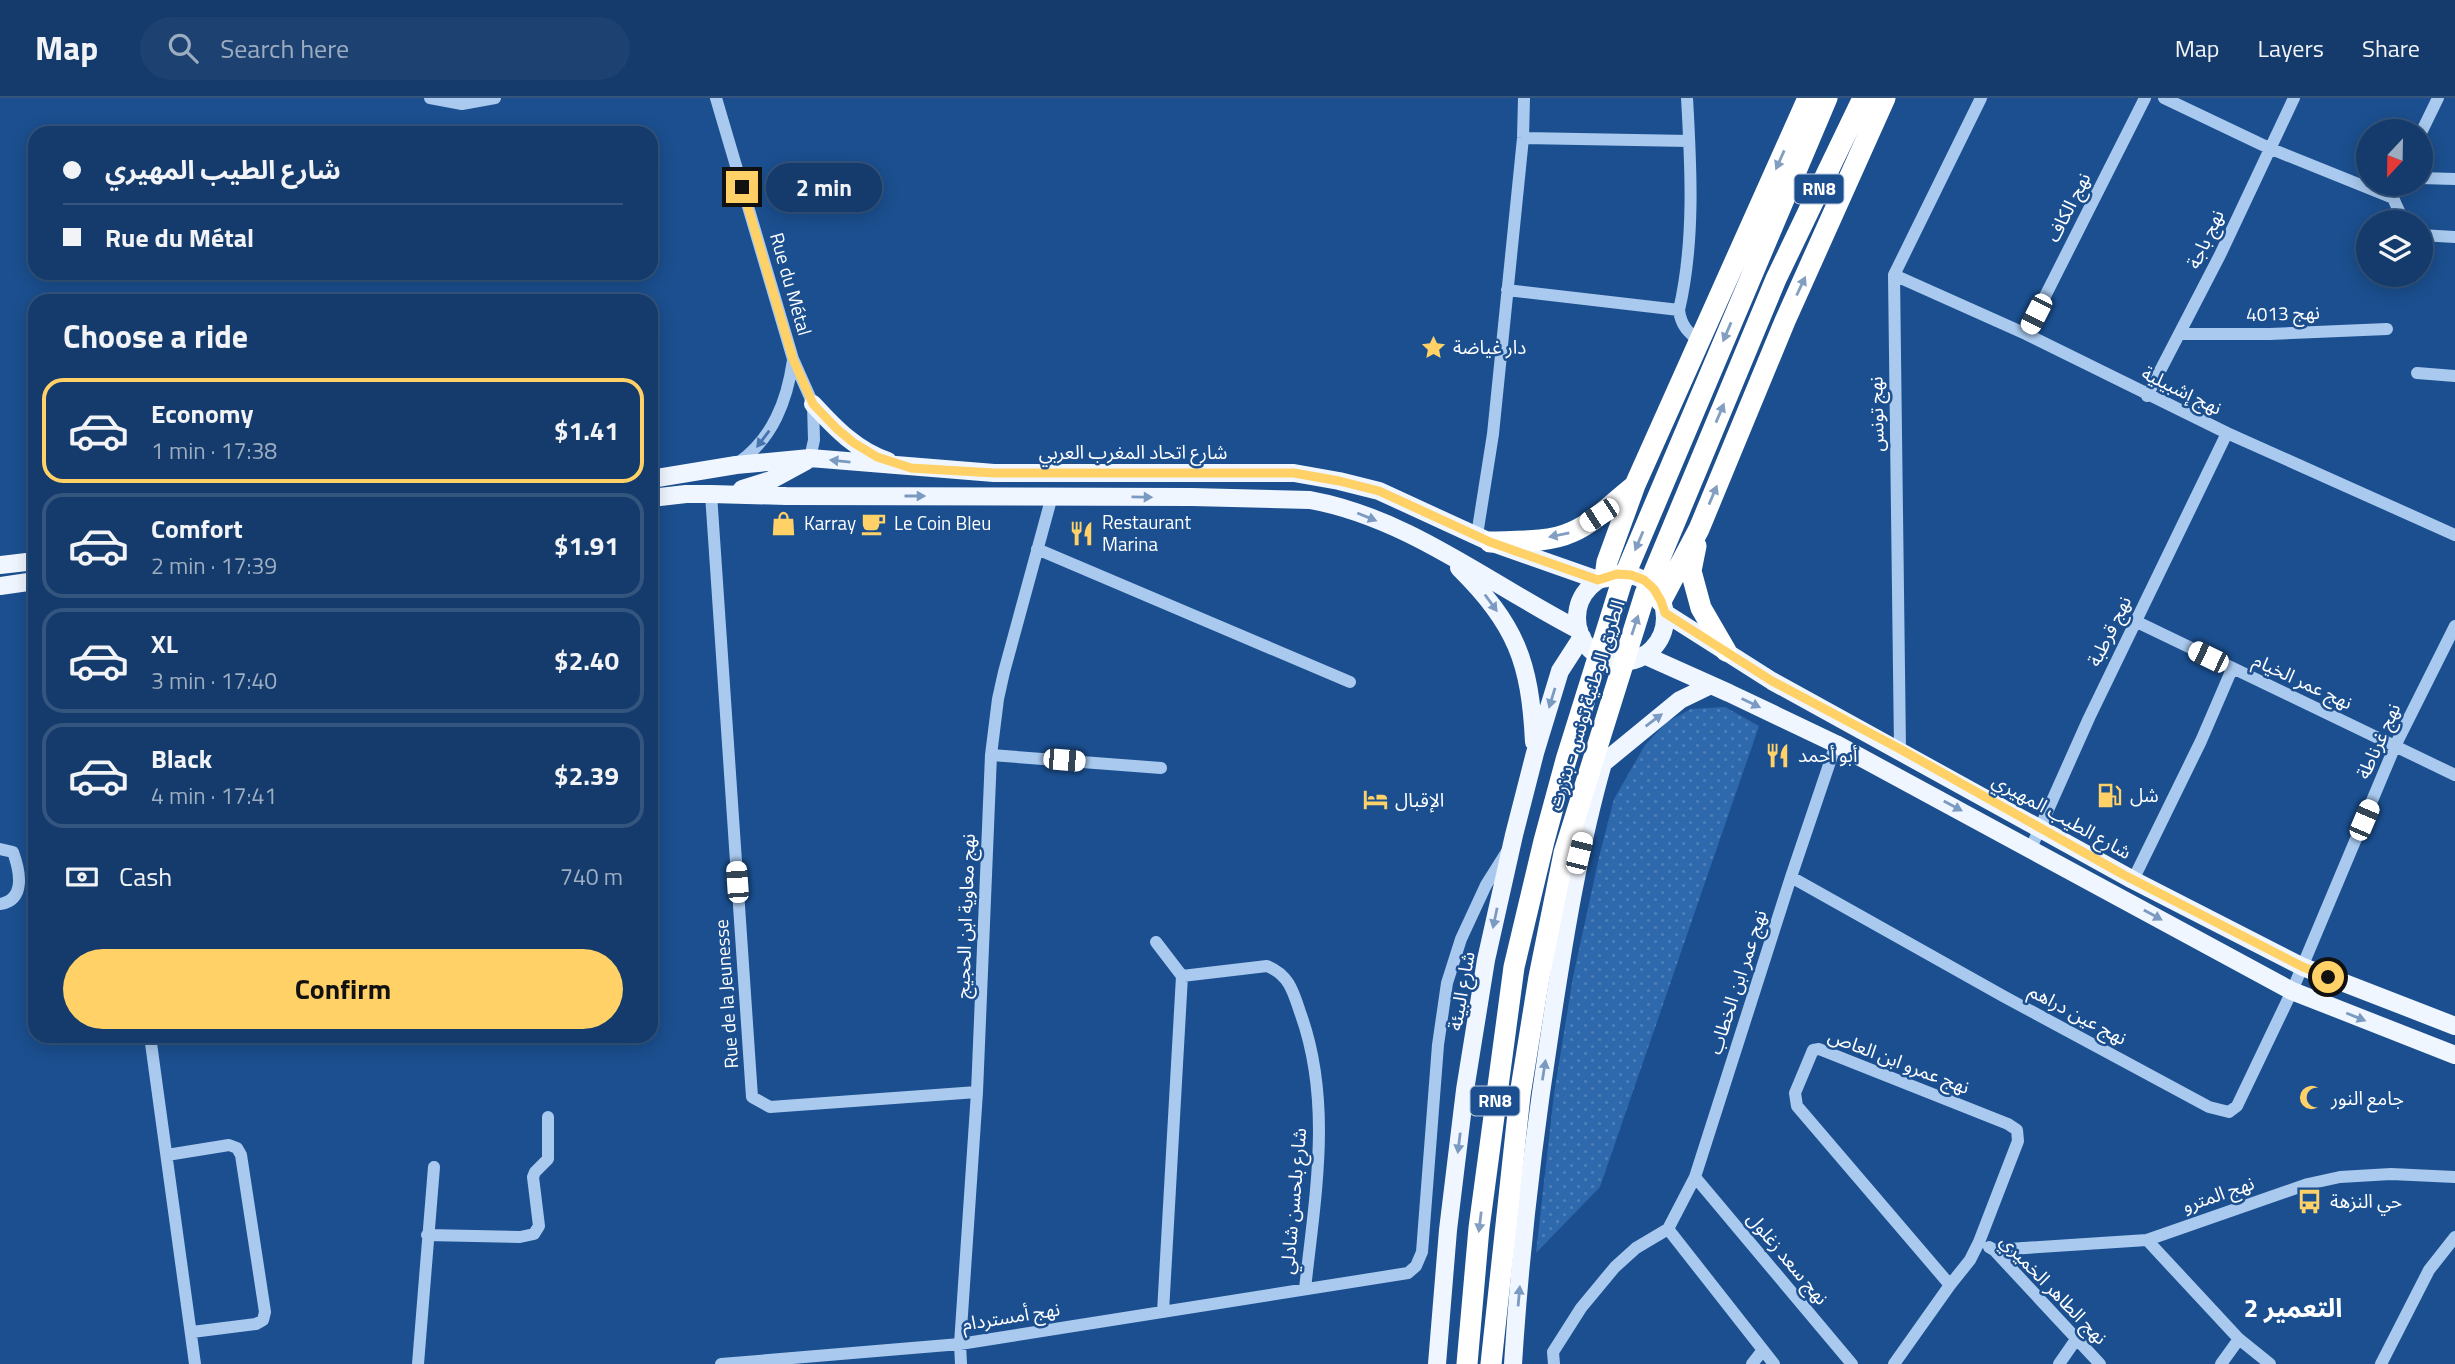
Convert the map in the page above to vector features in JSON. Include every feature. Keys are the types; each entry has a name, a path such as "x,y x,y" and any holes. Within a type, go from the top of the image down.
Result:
{"highway":[{"path":"1602,578 1635,485 1808,98"},
{"name":"الطريق الوطنية تونس - بنزرت","path":"1467,1364 1479,1228 1514,967 1566,760 1621,584 1827,98"},
{"name":"الطريق الوطنية تونس - بنزرت","path":"1491,1364 1520,1095 1539,977 1564,853 1645,594 1776,279 1863,98"},
{"path":"1663,607 1699,529 1785,321 1885,98"},
{"path":"1484,538 1533,540 1570,533 1599,515 1635,485"},
{"path":"1699,529 1691,570 1701,608 1726,652"}],"main road":[{"path":"813,404 854,443 877,457 911,468"},
{"name":"شارع اتحاد المغرب العربي","path":"658,478 736,465 810,458 994,473 1294,473 1379,491 1484,538 1602,578"},
{"path":"711,494 750,488 771,480 810,458"},
{"path":"658,498 686,494 1052,496 1310,500 1329,503 1368,516 1487,576 1580,634 1592,651 1607,659 1623,662 1642,656 1711,685 1836,744 2292,991 2455,1055"},
{"path":"1445,553 1487,596 1507,625 1522,656 1532,695 1535,753"},
{"path":"0,565 28,562"},
{"path":"1513,1364 1524,1230 1542,1083 1579,853 1629,673 1660,638 1664,626 1663,607 1654,589 1644,580 1617,574 1602,578 1590,586 1579,603 1577,616 1580,634"},
{"path":"0,586 28,582"},
{"name":"شارع الطيب المهيري","path":"1663,607 1772,681 1900,749 2133,880 2303,967 2455,1026"},
{"name":"شارع البيئة","path":"1437,1364 1448,1230 1465,1090 1486,960 1535,753 1560,671 1580,634"},
{"path":"1602,764 1680,700 1711,685"}],"street":[{"path":"430,98 462,104 495,98"},
{"name":"Rue du Métal","path":"716,98 793,359 813,404 814,440 810,458"},
{"path":"1484,538 1523,138 1524,98"},
{"path":"1687,98 1689,236 1679,310 1685,330 1700,342"},
{"name":"نهج تونس","path":"1900,749 1894,275 1981,98"},
{"name":"نهج الكاف","path":"2026,334 2145,98"},
{"path":"2164,98 2269,148 2393,198 2398,210"},
{"name":"نهج باجة","path":"2147,396 2181,334 2294,98"},
{"path":"2428,119 2438,98"},
{"path":"1523,138 1689,141"},
{"path":"2433,178 2455,179"},
{"path":"2433,236 2455,237"},
{"name":"نهج إشبيلية","path":"1894,275 2026,334 2147,396 2455,535"},
{"path":"1507,290 1679,310"},
{"name":"نهج 4013","path":"2181,334 2270,334 2387,329"},
{"name":"Rue du Métal","path":"736,465 751,454 779,415 787,395 793,359"},
{"path":"2417,373 2455,376"},
{"name":"نهج قرطبة","path":"2031,848 2135,621 2227,433"},
{"name":"Rue de la Jeunesse","path":"711,494 752,1097 770,1107 977,1093"},
{"name":"نهج معاوية ابن الحجيج","path":"961,1364 960,1344 977,1093 991,755 998,699 1052,496"},
{"path":"1037,549 1350,682"},
{"name":"نهج عمر الخيام","path":"2135,621 2455,775"},
{"name":"نهج غرناطة","path":"2292,991 2395,746 2455,626"},
{"path":"2133,880 2201,741 2232,668"},
{"name":"نهج عمر ابن الخطاب","path":"1668,1229 1695,1177 1836,744"},
{"path":"991,755 1161,768"},
{"name":"نهج أمستردام","path":"721,1364 960,1344 1408,1273 1416,1266 1422,1252 1438,1045 1447,983 1461,939 1481,896 1497,865 1511,846"},
{"path":"0,849 13,852 19,889 10,902 0,904"},
{"name":"نهج عين دراهم","path":"1791,877 2003,996 2209,1107 2222,1111 2229,1112 2237,1106 2292,991"},
{"path":"1156,942 1182,976 1163,1312"},
{"name":"شارع بلحسن شادلي","path":"1182,976 1267,966 1278,971 1292,988 1317,1070 1320,1147 1305,1289"},
{"path":"151,1043 195,1364"},
{"name":"نهج عمرو ابن العاص","path":"1950,1285 1797,1106 1795,1093 1813,1050 1819,1049 1832,1054 2008,1124 2017,1130 2018,1141 1979,1242"},
{"path":"427,1235 520,1237 534,1234 539,1226 533,1177 548,1159 548,1116"},
{"path":"167,1155 229,1145 237,1148 241,1155 265,1312 262,1320 256,1324 192,1332"},
{"path":"418,1364 434,1167"},
{"name":"نهج المترو","path":"1994,1250 2147,1240 2308,1184 2340,1177 2391,1174 2455,1177"},
{"name":"نهج سعد زغلول","path":"1695,1177 1852,1364"},
{"path":"1554,1364 1553,1352 1574,1319 1615,1267 1636,1248 1668,1229 1774,1364"},
{"path":"2381,1364 2429,1270 2449,1241 2455,1237"},
{"path":"2147,1240 2239,1339 2270,1364"},
{"path":"1894,1364 1970,1261 1979,1242"},
{"name":"نهج الطاهر الخميري","path":"1979,1242 1994,1250 2100,1364"},
{"path":"2059,1364 2077,1338"},
{"path":"2221,1364 2239,1339"},
{"path":"1752,1364 1763,1350"}],"shaded area":[{"path":"1725,707 1759,726 1600,1187 1536,1253 1554,1094 1573,977 1614,799 1645,745 1667,722 1691,709"}],"place":[{"name":"دار غياضة","path":"1433,347"},
{"name":"Karray","path":"784,523"},
{"name":"Le Coin Bleu","path":"874,523"},
{"name":"Restaurant Marina","path":"1082,533"},
{"name":"أبو أحمد","path":"1778,755"},
{"name":"شل","path":"2110,795"},
{"name":"الإقبال","path":"1375,800"},
{"name":"جامع النور","path":"2311,1098"},
{"name":"حي النزهة","path":"2310,1201"}],"district":[{"name":"التعمير 2","path":"2293,1308"}],"route":[{"path":"742,187 793,359 813,404 837,429 877,457 911,468 994,473 1294,473 1318,476 1379,491 1490,542 1598,580 1617,574 1631,575 1644,580 1654,589 1665,613 1772,681 1900,749 2124,875 2303,967 2328,977"}]}
